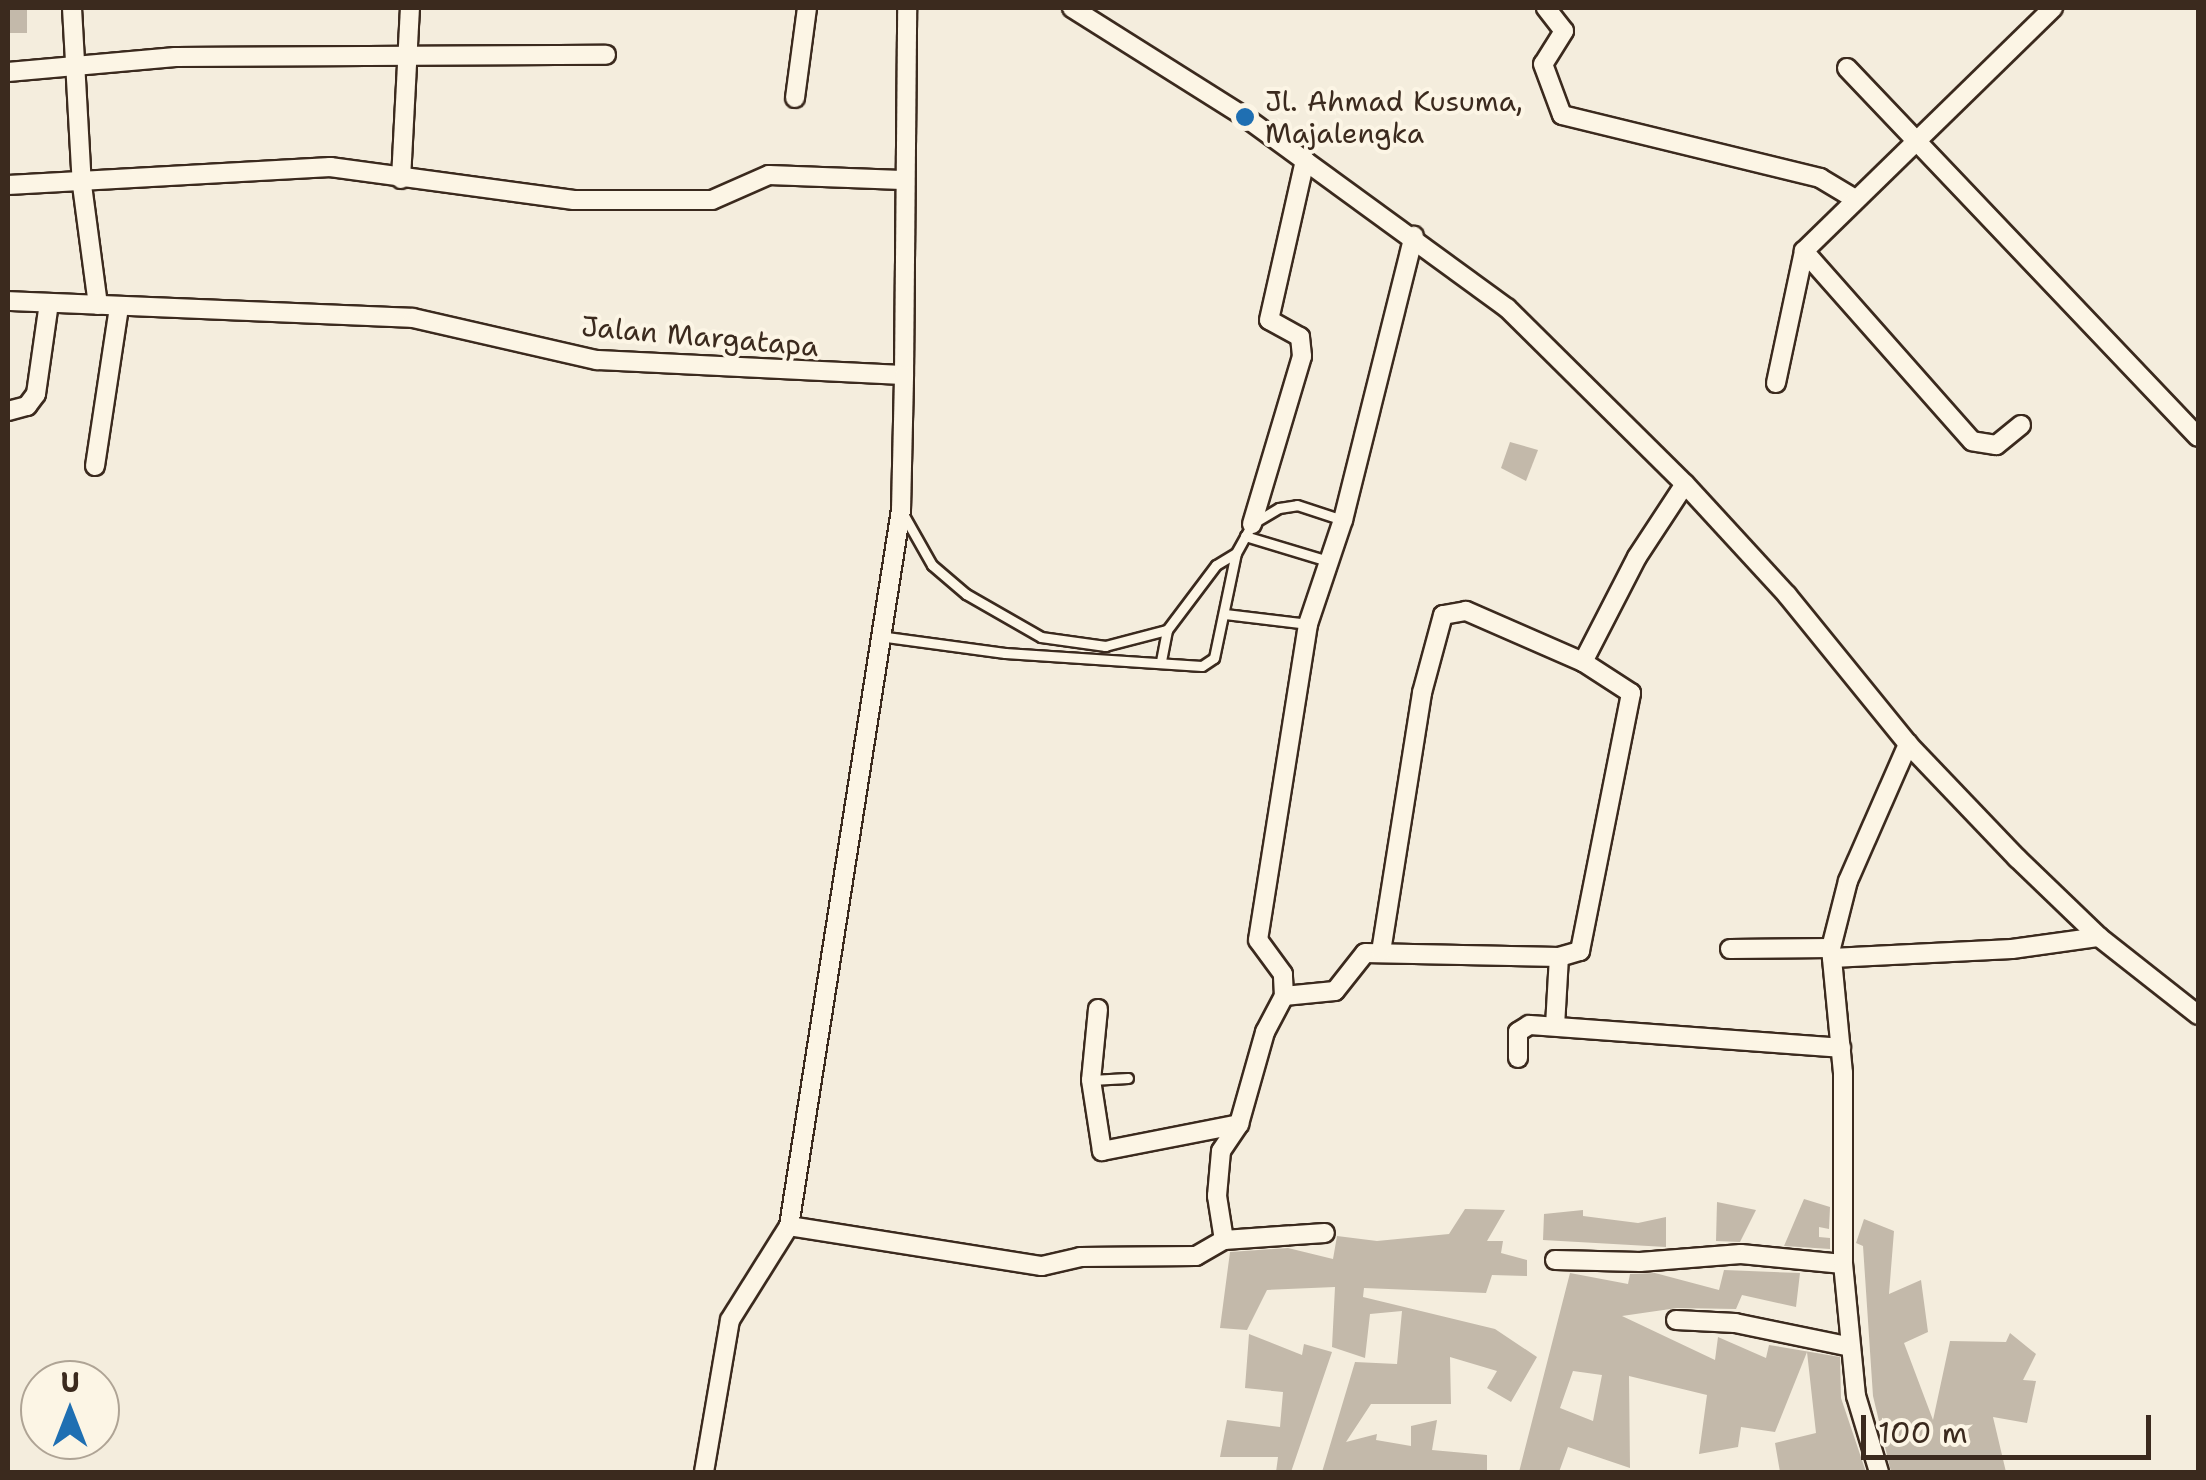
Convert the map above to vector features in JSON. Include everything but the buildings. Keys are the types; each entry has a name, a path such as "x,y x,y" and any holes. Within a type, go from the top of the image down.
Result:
{"street":[{"path":"72,8 79,62 82,184 98,305"},
{"path":"401,179 410,8"},
{"path":"795,98 807,8"},
{"path":"704,1472 730,1320 788,1226 877,636 901,510 902,180 908,8"},
{"path":"1072,8 1305,160 1414,236 1507,308 1686,484 1908,744 2099,937 2198,1015"},
{"path":"1546,8 1564,32 1543,64 1562,114 1820,178 1852,197"},
{"path":"1776,383 1804,251 1852,197 2040,11"},
{"path":"8,72 79,62 606,55"},
{"path":"1847,68 2192,416 2198,438"},
{"path":"1249,530 1302,356 1300,337 1270,320 1305,160"},
{"path":"8,185 82,184 240,168 330,167 574,200 712,200 770,175 902,180"},
{"path":"1224,1240 1217,1196 1221,1152 1239,1124 1265,1032 1284,996 1283,974 1258,940 1308,624 1342,520 1414,236"},
{"path":"1804,251 1972,441 1996,445 2021,425"},
{"name":"Jalan Margatapa","path":"8,302 413,318 597,360 904,375"},
{"path":"8,411 27,406 36,394 49,303"},
{"path":"95,466 119,307"},
{"path":"1583,662 1637,557 1686,484"},
{"path":"1284,996 1335,991 1358,959 1381,952 1558,958 1582,946 1634,701 1583,662 1466,610 1443,615 1422,693 1381,952"},
{"path":"1879,1472 1856,1396 1843,1264 1841,1048 1831,953 1848,881 1908,744"},
{"path":"1730,949 1831,953 2012,950 2099,937"},
{"path":"1555,1026 1558,958"},
{"path":"1098,1008 1091,1080 1106,1153 1239,1124"},
{"path":"1518,1058 1522,1027 1555,1026 1841,1048"},
{"path":"788,1226 1042,1266 1080,1257 1196,1256 1224,1240 1325,1233"},
{"path":"1555,1260 1640,1262 1741,1254 1843,1264"},
{"path":"1676,1320 1735,1323 1851,1347"}],"lane":[{"path":"877,636 1004,653 1210,663 1225,614 1236,554 1249,530 1297,505 1342,520"},
{"path":"901,510 932,565 992,612 1041,638 1104,646 1167,630"},
{"path":"1249,530 1328,562"},
{"path":"1161,662 1167,630 1216,565 1236,554"},
{"path":"1225,614 1308,624"},
{"path":"1091,1080 1128,1078"}],"place":[{"name":"Jl. Ahmad Kusuma, Majalengka","path":"1245,117"}]}
